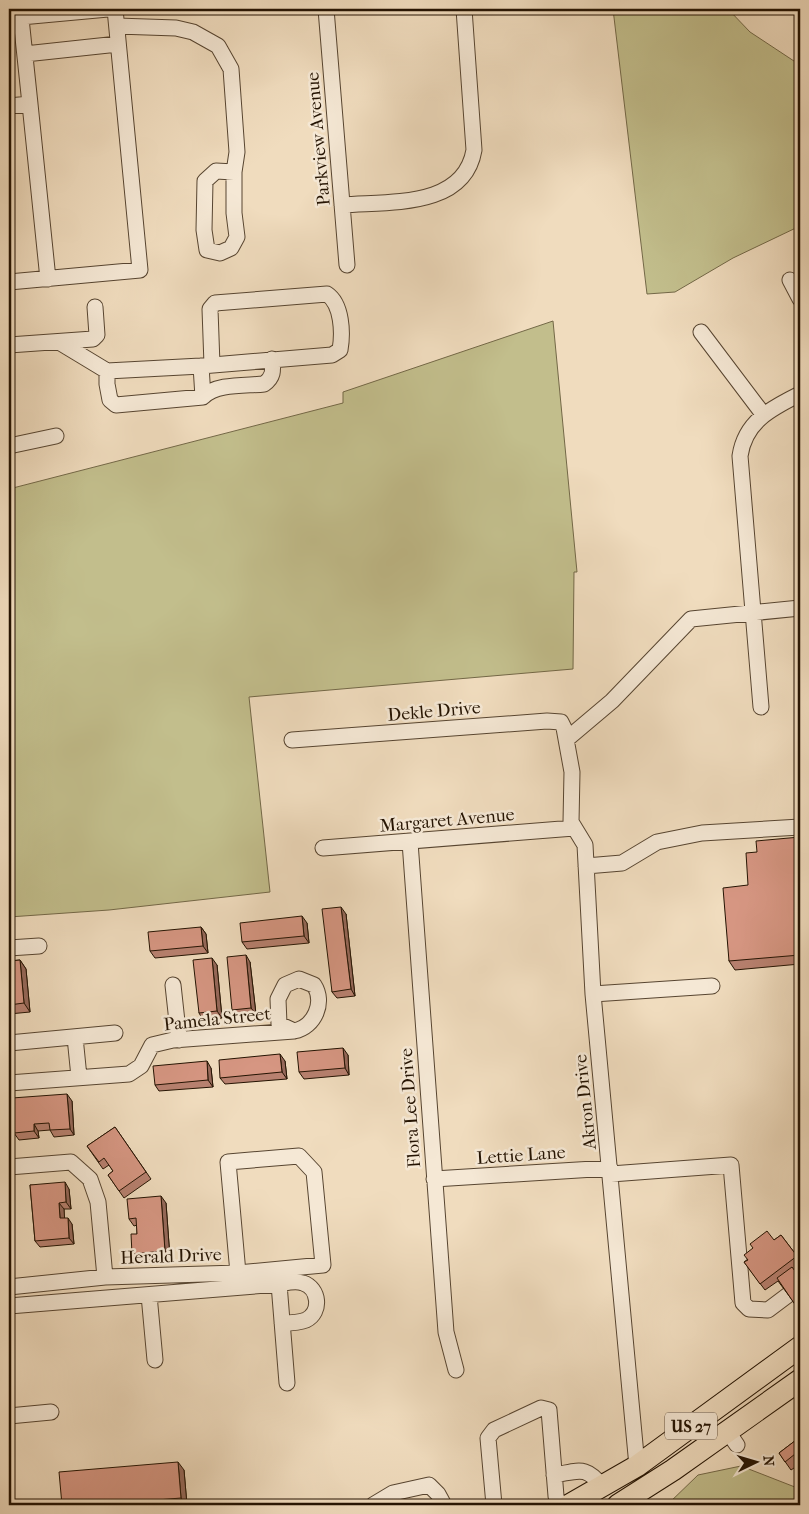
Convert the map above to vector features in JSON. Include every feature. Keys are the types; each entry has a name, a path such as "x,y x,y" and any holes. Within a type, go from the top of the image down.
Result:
{"highway":[{"name":"US 27","path":"569,1505 637,1466 800,1347"},
{"name":"US 27","path":"628,1502 732,1439 800,1380"},
{"path":"588,1505 603,1497 667,1444"}],"street":[{"path":"48,279 20,13 108,9"},
{"path":"9,282 140,270 115,9"},
{"name":"Parkview Avenue","path":"326,9 347,265"},
{"path":"342,205 423,198 451,188 467,171 474,150 464,9"},
{"path":"117,26 176,28 193,32 218,46 231,69 237,152 234,172 234,214 237,236 231,248 220,253 207,250 204,230 205,182 216,171 234,172"},
{"path":"25,54 118,44"},
{"path":"9,106 30,104"},
{"path":"790,280 800,299"},
{"path":"59,342 107,371 206,366 272,358 332,355 340,350 341,341 338,307 333,298 327,294 318,294 215,303 210,309 206,366 203,397"},
{"path":"9,345 96,338 95,307"},
{"path":"700,332 763,414"},
{"path":"107,371 110,400 116,404 203,397 207,392 220,388 264,384 270,380 273,372 272,358"},
{"path":"761,707 740,456 746,434 763,414 800,394"},
{"path":"9,446 56,436"},
{"path":"567,739 612,701 691,619 800,608"},
{"name":"Dekle Drive","path":"292,740 547,721 561,722 567,739"},
{"name":"Akron Drive","path":"567,739 573,791 570,816 574,828 585,845 593,994 637,1466"},
{"name":"Margaret Avenue","path":"323,848 574,828"},
{"path":"586,866 622,863 657,842 702,833 800,828"},
{"name":"Flora Lee Drive","path":"410,842 446,1332 456,1370"},
{"path":"9,948 39,946"},
{"path":"173,985 179,1040"},
{"path":"593,994 712,986"},
{"name":"Pamela Street","path":"9,1083 129,1074 141,1066 152,1046 179,1040 294,1031"},
{"path":"9,1043 115,1033"},
{"path":"75,1037 79,1078"},
{"name":"Herald Drive","path":"9,1286 105,1277 238,1273 323,1265 314,1172 299,1156 228,1162 238,1273"},
{"name":"Herald Drive","path":"9,1167 71,1162 90,1179 98,1202 105,1277"},
{"name":"Lettie Lane","path":"434,1179 731,1165 743,1303 749,1309 768,1310 800,1286"},
{"path":"9,1306 295,1282 306,1284 314,1291 317,1302 314,1313 306,1320 282,1323"},
{"path":"279,1284 287,1383"},
{"path":"149,1295 155,1360"},
{"path":"494,1505 488,1438 494,1430 541,1408 549,1410 556,1496 559,1505"},
{"path":"9,1416 51,1412"},
{"path":"554,1475 584,1470 590,1472 603,1487"},
{"path":"373,1505 393,1493 429,1485 438,1494 444,1505"}],"shaded area":[{"path":"613,9 728,9 750,32 800,65 800,226 733,258 675,292 647,294"},
{"path":"553,321 577,572 574,572 573,669 249,697 270,892 109,910 9,917 9,489 343,403 343,392"},
{"path":"741,1466 800,1489 800,1505 667,1505 698,1475"}],"building":[{"path":"800,837 800,955 729,961 723,888 748,885 746,853 757,852 756,841"},
{"path":"341,907 351,989 332,992 322,909"},
{"path":"302,916 304,936 242,942 240,923"},
{"path":"201,927 203,946 150,951 148,932"},
{"path":"246,955 251,1008 232,1010 227,957"},
{"path":"212,958 217,1011 199,1013 193,960"},
{"path":"20,960 24,1003 9,1005 9,961"},
{"path":"343,1048 345,1068 299,1072 297,1052"},
{"path":"280,1054 282,1072 220,1078 219,1060"},
{"path":"207,1061 208,1080 155,1085 153,1066"},
{"path":"67,1094 70,1129 50,1130 49,1123 34,1124 34,1131 14,1133 12,1098"},
{"path":"115,1127 146,1172 119,1191 108,1175 113,1171 104,1158 99,1162 87,1146"},
{"path":"65,1182 66,1202 59,1203 60,1218 68,1218 69,1238 35,1241 30,1185"},
{"path":"161,1196 165,1251 132,1254 131,1234 137,1234 136,1218 129,1219 127,1199"},
{"path":"767,1231 774,1240 781,1235 797,1256 760,1284 744,1262 748,1260 744,1255 753,1248 750,1244"},
{"path":"792,1267 800,1278 800,1303 796,1306 777,1278"},
{"path":"800,1437 800,1462 795,1454 785,1462 779,1453"},
{"path":"178,1462 181,1498 97,1505 62,1505 59,1472"}]}
